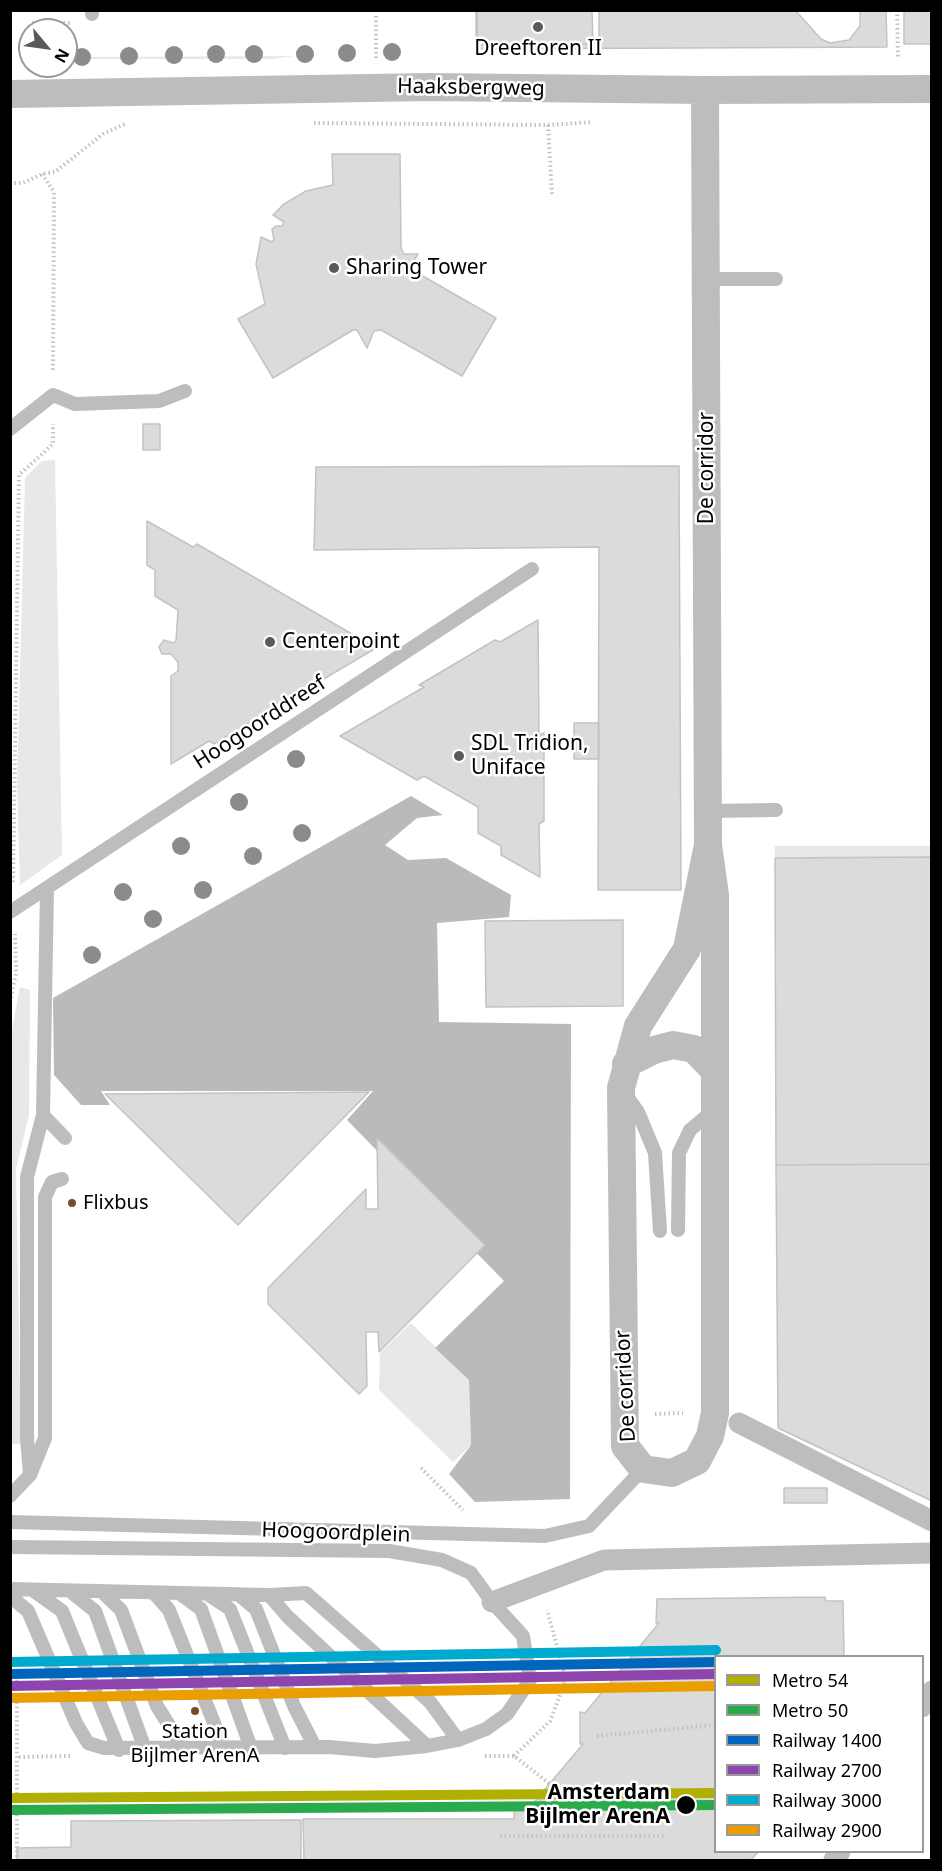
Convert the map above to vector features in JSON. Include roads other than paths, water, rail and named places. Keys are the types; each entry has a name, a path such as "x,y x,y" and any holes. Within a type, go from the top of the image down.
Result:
{"street":[{"name":"Haaksbergweg","path":"10,94 376,87 705,90 932,89"},
{"name":"De corridor","path":"705,90 708,845 715,895 715,1071 727,1418 710,1436 697,1461 672,1473 643,1469 625,1446 623,1415 624,1076 638,1026 687,949 708,845"},
{"path":"624,1076 654,1050 673,1045 693,1049 715,1071"},
{"path":"727,1418 932,1521"},
{"path":"492,1602 604,1560 932,1553"},
{"path":"924,1704 932,1691"}],"lane":[{"path":"706,279 776,279"},
{"path":"10,429 53,395 75,404 159,401 185,391"},
{"name":"Hoogoorddreef","path":"12,911 532,569"},
{"path":"708,811 776,810"},
{"path":"30,1476 27,1438 27,1177 43,1115 47,889"},
{"path":"624,1076 655,1153 660,1231"},
{"path":"678,1230 679,1153 690,1130 716,1109"},
{"path":"43,1115 66,1138"},
{"path":"10,1496 30,1476 45,1438 45,1197 52,1182 62,1179"},
{"path":"10,1522 545,1536 589,1526 643,1469"},
{"name":"Hoogoordplein","path":"10,1548 388,1551 442,1560 471,1573 492,1602 523,1636 530,1680 507,1714 486,1729 458,1740 427,1746 375,1751 315,1747 118,1750 88,1743 71,1714 28,1611 10,1596"},
{"path":"10,1589 269,1595 306,1593 430,1702 458,1740"},
{"path":"33,1591 62,1611 118,1750"},
{"path":"70,1591 95,1611 145,1749"},
{"path":"102,1592 121,1611 157,1706 184,1749"},
{"path":"154,1593 169,1610 224,1748"},
{"path":"179,1593 201,1609 251,1748"},
{"path":"207,1594 230,1609 285,1748"},
{"path":"238,1594 256,1609 294,1706 315,1747"},
{"path":"269,1595 288,1617 427,1746"}],"metro line":[{"name":"54","path":"10,1798 714,1793"},
{"name":"50","path":"10,1810 714,1805"}],"rail line":[{"name":"3000","path":"10,1662 716,1650"},
{"name":"1400","path":"10,1674 714,1662"},
{"name":"2700","path":"10,1686 714,1674"},
{"name":"2900","path":"10,1698 714,1686"}],"place":[{"name":"Dreeftoren II","path":"538,27"},
{"name":"Sharing Tower","path":"334,268"},
{"name":"Centerpoint","path":"270,642"},
{"name":"SDL Tridion, Uniface","path":"459,756"},
{"name":"Flixbus","path":"72,1203"},
{"name":"Station Bijlmer ArenA","path":"195,1711"},
{"name":"Amsterdam Bijlmer ArenA","path":"686,1805"}]}
